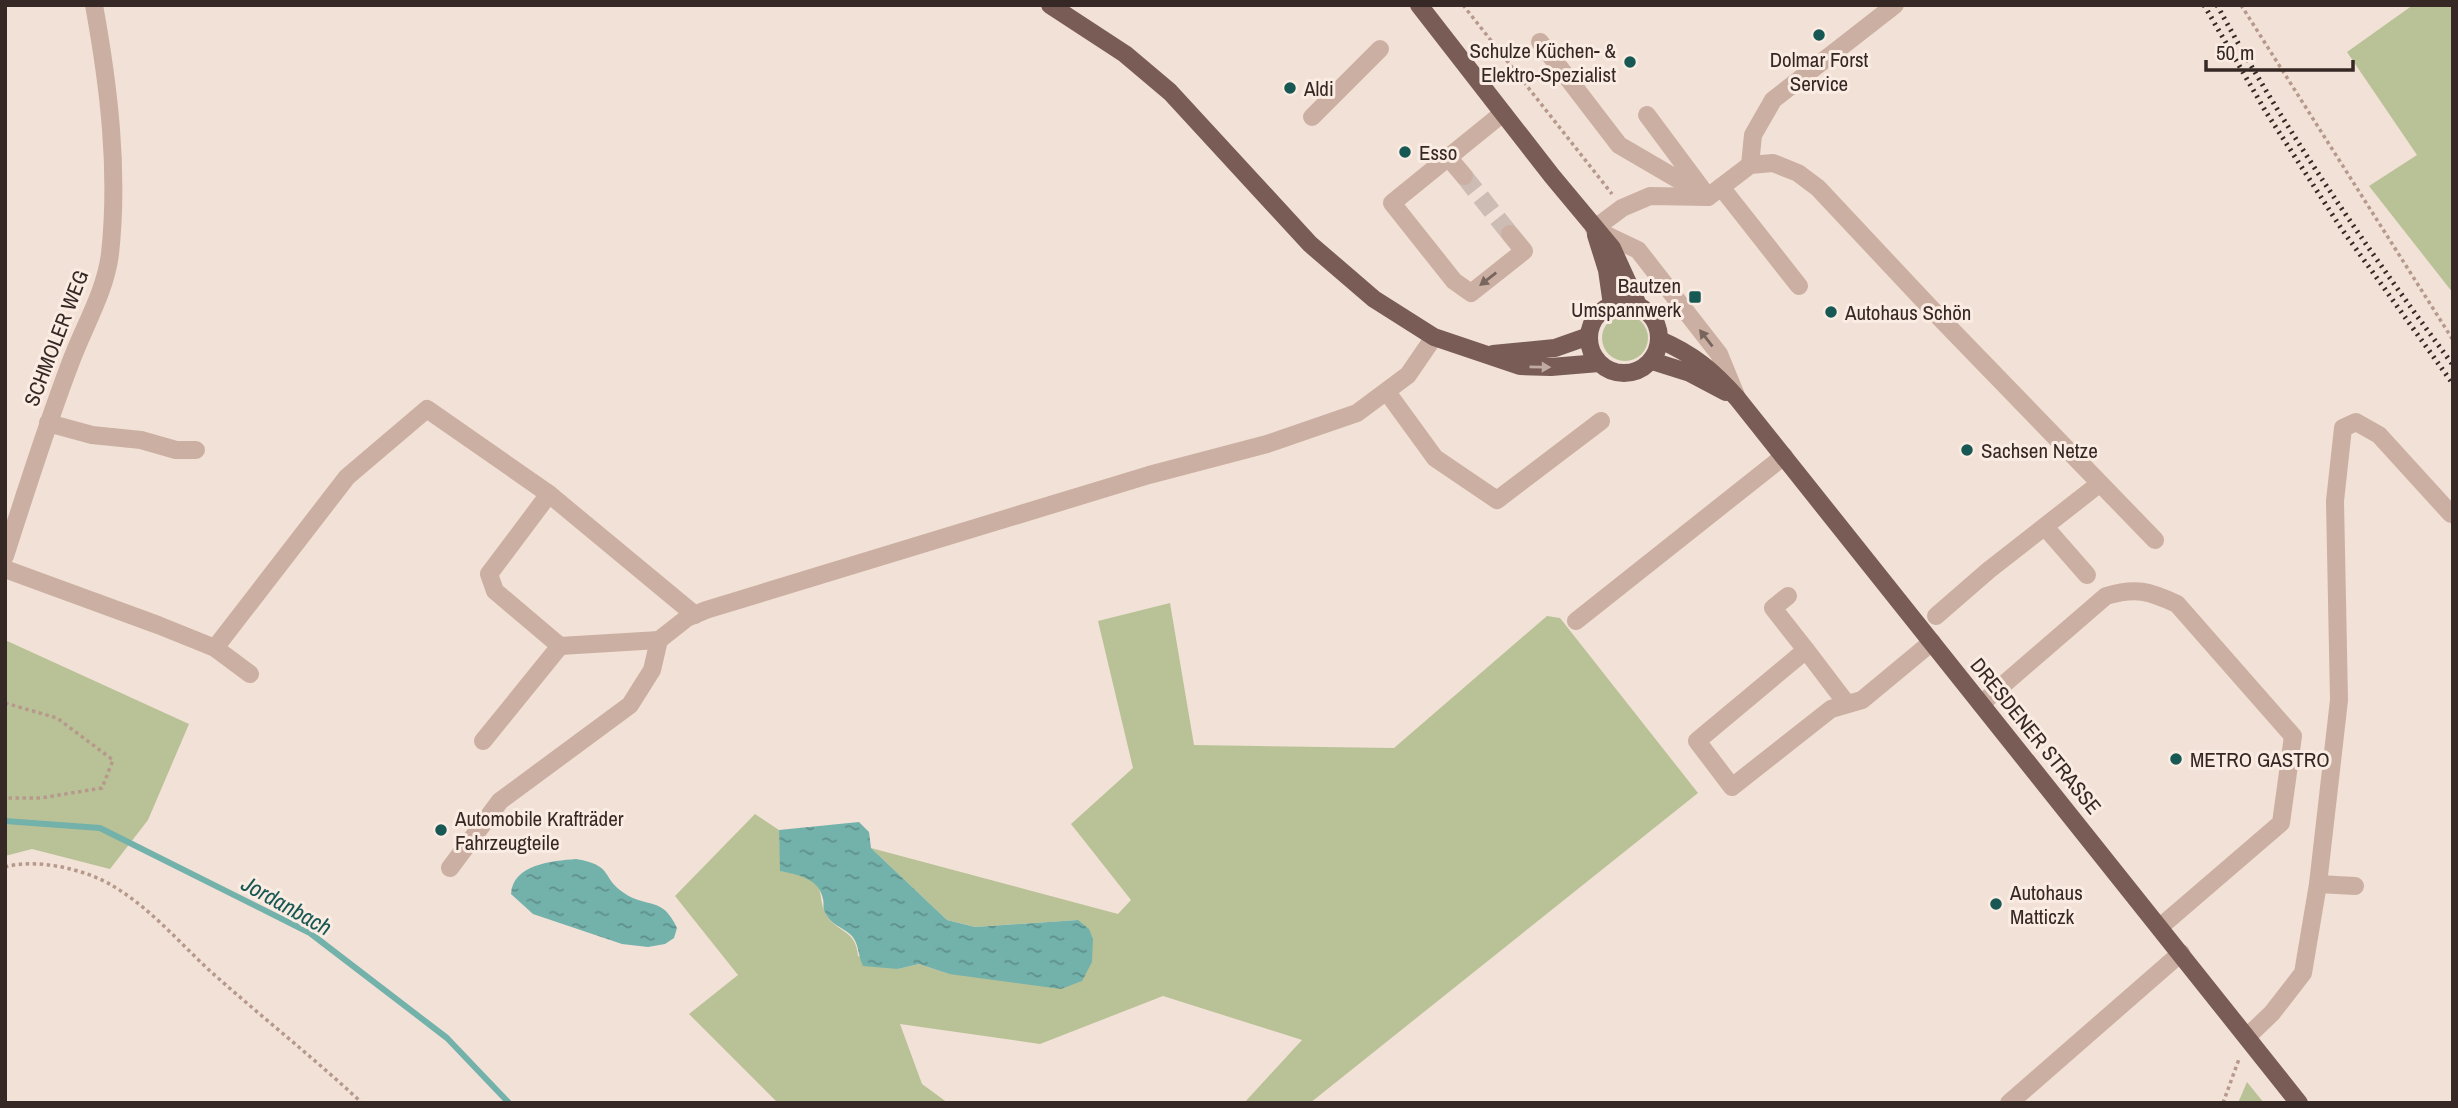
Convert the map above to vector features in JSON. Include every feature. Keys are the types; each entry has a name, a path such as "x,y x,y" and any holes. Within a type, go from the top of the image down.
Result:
{"main road":[{"path":"1050,5 1125,54 1170,92 1310,244 1374,299 1434,337 1520,366 1551,367 1599,363"},
{"path":"1419,5 1594,229 1612,248 1638,305"},
{"path":"1594,229 1607,270 1612,305"},
{"path":"1625,302 1638,305 1654,318 1660,340 1657,352 1652,360 1639,370 1623,373 1610,370 1599,363 1591,350 1589,336 1592,322 1612,305 1625,302"},
{"path":"1483,355 1555,348 1589,336"},
{"name":"DRESDENER STRASSE","path":"1660,340 1684,350 1714,372 1737,398 2300,1103"},
{"name":"DRESDENER STRASSE","path":"1652,360 1690,373 1737,398"}],"street":[{"name":"SCHMOLER WEG","path":"5,555 48,422 96,304 109,256 114,157 105,67 94,5"},
{"path":"1750,165 1753,135 1773,100 1895,5"},
{"path":"1539,42 1619,145 1714,192"},
{"path":"1312,117 1380,49"},
{"path":"1503,113 1392,203 1454,281 1471,293 1524,251 1510,234"},
{"path":"1647,115 1799,286"},
{"path":"1448,157 1464,176"},
{"path":"1737,398 1719,354 1638,250 1594,229 1622,208 1650,196 1714,192 1750,165 1773,163 1798,173 1818,188 2155,540"},
{"path":"549,494 489,574 495,591 560,646 659,640 695,615 1149,475 1267,444 1357,413 1408,374 1434,337"},
{"path":"1387,392 1434,458 1497,500 1601,422"},
{"path":"215,648 347,477 427,409 549,494 695,615"},
{"path":"48,422 92,436 141,440 176,450 197,450"},
{"path":"2248,1037 2272,1013 2303,973 2318,884 2339,700 2335,501 2343,428 2356,422 2379,435 2451,514"},
{"path":"1576,621 1784,456"},
{"path":"1936,616 1985,566 2045,527 2099,484"},
{"path":"2045,527 2087,575"},
{"path":"5,569 215,648 250,674"},
{"path":"1982,704 2106,596 2127,590 2154,593 2176,604 2293,736 2281,823 2160,928"},
{"path":"1788,596 1773,608 1847,704"},
{"path":"450,868 500,801 630,705 652,670 659,640"},
{"path":"1806,650 1696,741 1732,787 1831,709 1862,700 1932,642"},
{"path":"483,741 560,646"},
{"path":"2318,884 2355,886"},
{"path":"2009,1103 2181,953"}],"path":[{"path":"2241,5 2453,340"},
{"path":"5,703 57,718 113,760 102,788 41,798 7,796"},
{"path":"5,867 18,863 62,866 111,884 153,916 209,970 362,1103"},
{"path":"2223,1103 2248,1037"}],"green space":[{"path":"2413,5 2453,5 2453,293 2369,186 2417,155 2347,52"},
{"path":"1625,315 1641,322 1648,338 1641,354 1625,361 1609,354 1602,338 1609,322"},
{"path":"1170,603 1194,745 1394,748 1547,616 1560,618 1698,793 1310,1103 1244,1103 1302,1040 1163,996 1040,1044 900,1024 922,1084 948,1103 778,1103 689,1014 738,975 675,896 755,814 779,830 781,871 808,877 817,884 828,918 853,940 858,956 898,969 919,964 949,974 1078,920 975,927 947,920 871,848 1118,914 1131,900 1071,824 1133,768 1098,621"},
{"path":"5,640 189,724 148,820 110,869 32,849 5,856"},
{"path":"2247,1082 2264,1103 2238,1103"}],"water":[{"path":"859,822 869,832 871,848 947,920 975,927 1078,920 1089,929 1093,939 1092,962 1082,981 1061,989 949,974 919,964 898,969 863,966 852,936 833,923 827,915 817,886 807,879 780,871 779,830"},
{"path":"576,859 597,865 617,887 632,898 666,911 677,928 674,938 665,944 648,947 622,944 533,914 511,894 513,884 526,870 545,863"}],"waterway":[{"name":"Jordanbach","path":"5,821 100,828 310,933 447,1038 509,1103"}],"tunnel":[{"path":"1464,176 1510,234"}],"railway":[{"path":"2204,5 2266,112 2341,228 2453,384"},
{"path":"2217,5 2299,144 2453,365"}],"place":[{"name":"Dolmar Forst Service","path":"1819,35"},
{"name":"Schulze Küchen- & Elektro-Spezialist","path":"1630,62"},
{"name":"Aldi","path":"1290,88"},
{"name":"Esso","path":"1405,152"},
{"name":"Bautzen Umspannwerk","path":"1695,297"},
{"name":"Autohaus Schön","path":"1831,312"},
{"name":"Sachsen Netze","path":"1967,450"},
{"name":"METRO GASTRO","path":"2176,759"},
{"name":"Automobile Krafträder Fahrzeugteile","path":"441,830"},
{"name":"Autohaus Matticzk","path":"1996,904"}]}
